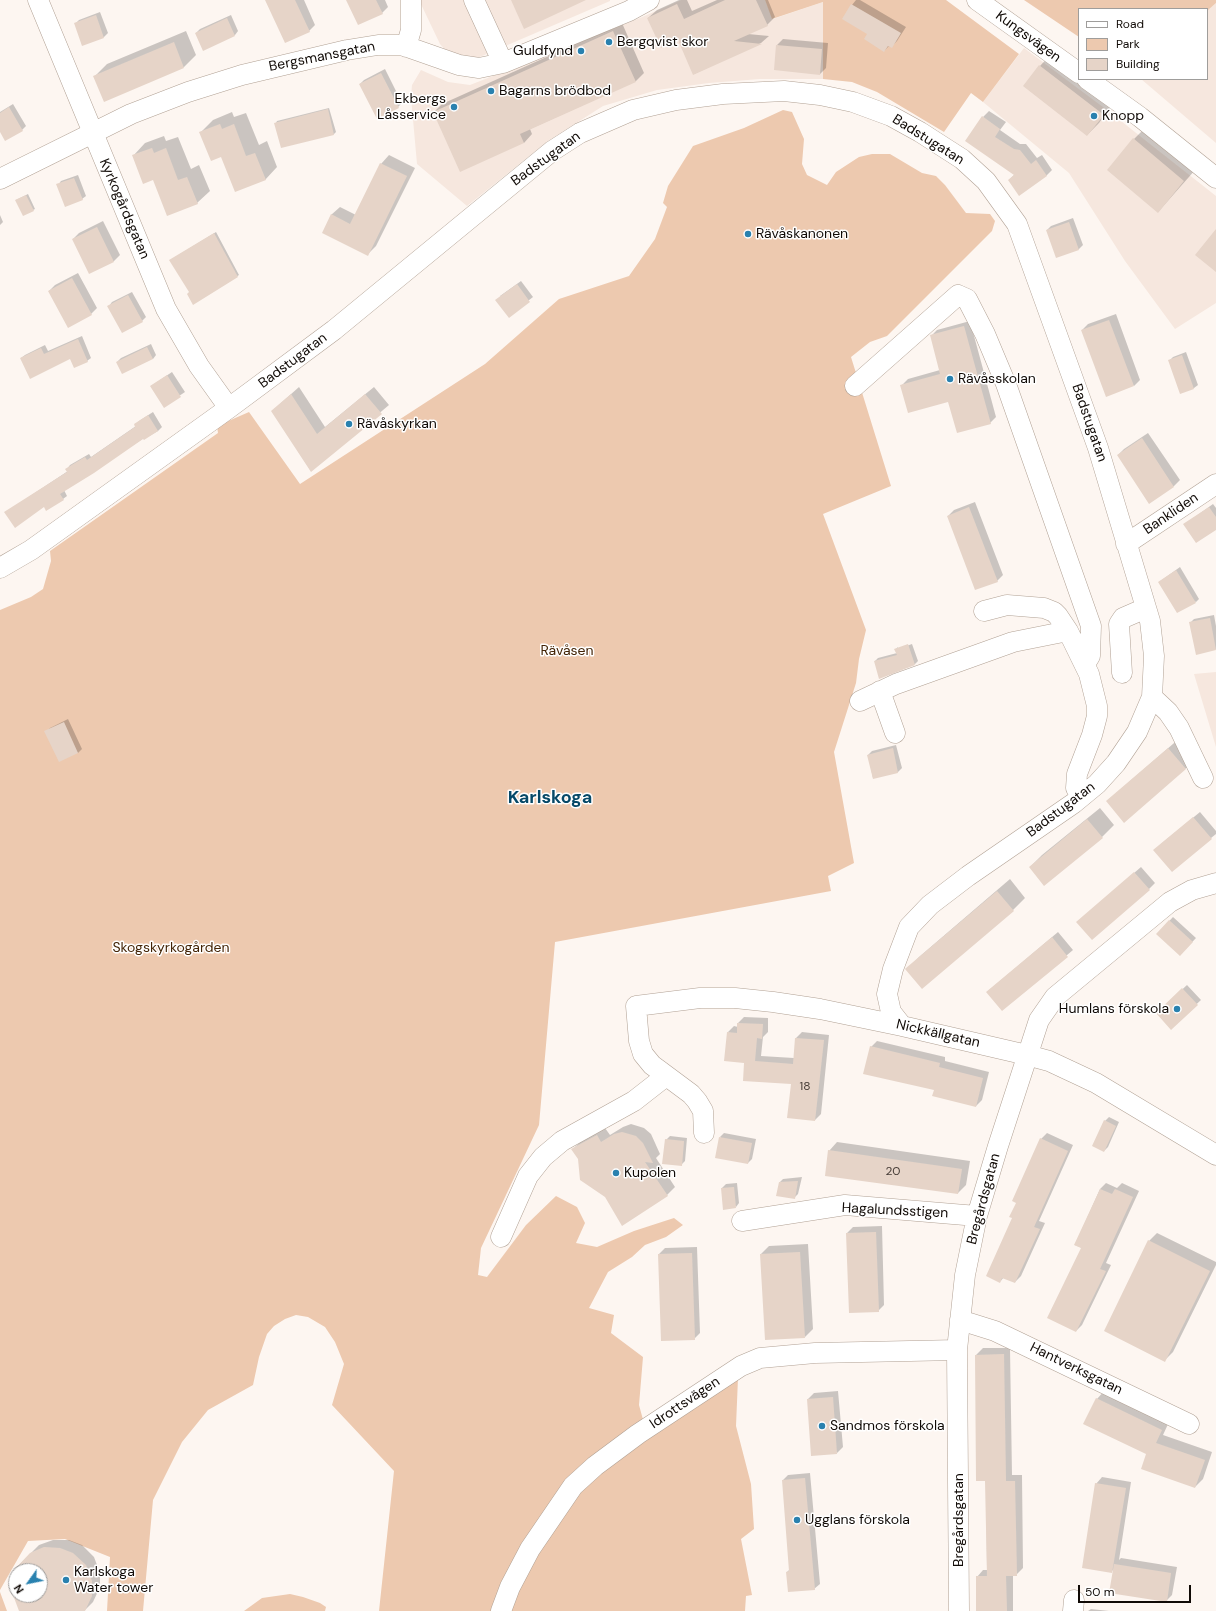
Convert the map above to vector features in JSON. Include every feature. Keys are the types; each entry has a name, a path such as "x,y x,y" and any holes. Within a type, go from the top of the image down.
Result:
{"street":[{"name":"Kyrkogårdsgatan","path":"38,0 166,309 199,366 230,408"},
{"path":"406,47 411,30 412,8 410,0"},
{"path":"474,0 503,63"},
{"name":"Bergsmansgatan","path":"0,179 92,132 131,114 188,92 242,75 346,50 378,45 402,45 459,66 479,68 503,63 626,6 649,0"},
{"name":"Kungsvägen","path":"977,0 1078,72"},
{"path":"1088,80 1140,117 1216,178"},
{"name":"Badstugatan","path":"0,568 31,550 230,408 334,330 547,155 580,133 633,110 676,100 723,94 784,91 853,102 891,116 920,132 962,159 986,181 1017,224 1098,448 1150,620 1154,656 1152,697 1137,732 1116,763 1097,784 1081,797 968,876 930,906 908,927 893,969 887,994 890,1012 902,1026"},
{"path":"855,386 958,295 967,299 1006,384 1091,626 1090,656 1085,664"},
{"name":"Bankliden","path":"1126,544 1216,484"},
{"path":"984,611 1007,605 1044,608 1054,612 1068,631 1085,664 1094,690 1097,716 1092,735 1077,774 1076,788 1081,797"},
{"path":"1122,673 1119,624 1122,618 1146,608"},
{"path":"860,701 880,691 1013,642 1068,631"},
{"path":"880,691 895,733"},
{"path":"1152,697 1168,712 1179,728 1203,778"},
{"name":"Bregårdsgatan","path":"959,1611 957,1350 965,1275 977,1216 1039,1020 1056,997 1170,902 1192,890 1216,883"},
{"name":"Nickkällgatan","path":"666,1076 652,1065 643,1054 639,1041 636,1006 700,998 735,998 773,1002 820,1009 902,1026 1049,1061 1096,1083 1216,1155"},
{"path":"501,1237 528,1176 543,1157 562,1141 634,1101 666,1076 698,1101 703,1111 704,1133"},
{"name":"Hagalundsstigen","path":"742,1221 845,1205 977,1216"},
{"name":"Hantverksgatan","path":"960,1320 995,1331 1189,1424"},
{"name":"Idrottsvägen","path":"501,1611 510,1587 530,1548 573,1486 595,1466 638,1434 741,1366 760,1358 815,1354 957,1350"}],"shaded area":[{"path":"419,0 610,1 475,59 451,57 440,44"},
{"path":"681,0 765,0 773,19 823,2 823,79 760,79 709,83 657,90 603,106 548,141 467,206 417,164 411,97 412,85 421,70 448,82 470,85 640,18"},
{"path":"1216,3 1216,143 1142,80 1208,80 1208,10"},
{"path":"1024,48 1107,110 1216,196 1216,303 1175,329 1125,261 1069,173 983,102"},
{"path":"1216,672 1216,747 1194,674"}],"green space":[{"path":"765,0 946,0 1019,54 983,102 971,93 944,132 877,92 852,82 823,79 823,2 772,19"},
{"path":"1024,0 1216,0 1216,3 1208,10 1208,8 1078,8 1078,36"},
{"name":"Rävåsen","path":"783,110 792,112 804,139 802,164 807,175 827,185 836,172 859,157 872,154 890,154 922,173 936,176 945,185 966,213 990,214 995,221 992,231 887,336 870,342 851,357 891,486 823,514 866,630 859,659 856,683 834,752 854,863 828,876 831,891 555,942 539,1125 481,1248 478,1275 487,1277 526,1225 556,1196 577,1207 585,1223 576,1243 597,1247 634,1231 674,1218 683,1225 666,1237 645,1245 632,1257 608,1272 589,1308 614,1315 611,1333 643,1357 639,1405 645,1427 738,1378 736,1426 751,1484 754,1529 741,1539 752,1595 746,1596 745,1611 379,1611 394,1471 332,1405 344,1364 335,1342 325,1327 308,1317 296,1315 285,1319 274,1326 267,1334 259,1357 253,1385 208,1410 182,1442 153,1500 143,1611 107,1611 110,1557 65,1539 28,1541 15,1563 8,1563 8,1576 0,1590 0,610 31,597 43,589 51,561 50,551 218,433 217,426 249,412 300,484 485,364 559,299 629,276 655,239 667,207 663,203 668,186 693,146 744,128"},
{"path":"0,1592 7,1611 0,1611"},
{"path":"290,1594 320,1603 326,1607 325,1611 244,1611 262,1598"}],"building":[{"path":"265,0 295,0 310,32 285,43"},
{"path":"346,0 376,0 383,14 358,25"},
{"path":"511,0 586,0 524,29"},
{"path":"725,0 756,0 768,26 734,41 762,44 693,75 678,40 661,48 647,18 677,4 684,19"},
{"path":"851,4 901,33 892,48 888,46 884,52 864,39 867,34 842,19"},
{"path":"96,15 104,38 82,46 74,23"},
{"path":"227,18 235,36 203,51 195,33"},
{"path":"613,31 636,82 520,134 524,143 460,172 433,112"},
{"path":"174,42 184,68 104,102 93,76"},
{"path":"776,45 822,49 820,75 774,70"},
{"path":"1039,65 1104,115 1087,136 1023,86"},
{"path":"381,73 399,108 377,119 359,84"},
{"path":"9,107 23,131 5,141 0,132 0,113"},
{"path":"328,109 334,135 281,148 274,123"},
{"path":"982,116 1000,129 995,137 1014,149 1020,150 1031,164 1036,160 1047,176 1019,196 1008,180 1014,175 965,141"},
{"path":"220,124 222,129 234,124 246,156 255,153 266,180 235,192 221,157 211,161 199,132"},
{"path":"1133,138 1184,181 1158,213 1107,170"},
{"path":"152,148 154,153 166,148 178,180 187,177 198,204 167,216 153,180 143,184 132,155"},
{"path":"380,163 407,176 368,256 322,233 331,214 350,224"},
{"path":"74,178 83,200 65,207 56,184"},
{"path":"26,195 34,211 23,216 15,200"},
{"path":"1069,222 1079,250 1056,258 1046,230"},
{"path":"97,227 114,262 89,274 72,239"},
{"path":"1216,229 1216,272 1195,255"},
{"path":"214,233 238,277 193,305 187,294 189,292 169,260"},
{"path":"72,278 92,315 68,328 48,291"},
{"path":"517,284 530,302 509,318 495,300"},
{"path":"128,295 143,322 122,333 107,306"},
{"path":"1109,320 1134,386 1106,397 1081,330"},
{"name":"Rävåsskolan","path":"964,326 991,424 957,433 948,402 908,413 900,385 940,374 930,335"},
{"path":"78,339 88,362 74,368 70,359 30,379 20,358 41,348 44,354"},
{"path":"147,347 153,359 122,374 116,362"},
{"path":"1182,355 1194,389 1180,394 1168,360"},
{"path":"167,375 181,397 164,408 150,386"},
{"name":"Rävåskyrkan","path":"291,394 317,434 365,394 382,414 311,472 271,411"},
{"path":"148,415 158,431 144,440 143,439 94,473 60,494 64,500 46,511 44,507 15,528 4,512 67,472 65,469 85,457 87,460 135,427 134,424"},
{"path":"1142,438 1174,487 1149,504 1117,455"},
{"path":"969,507 998,582 975,590 947,516"},
{"path":"1209,507 1216,517 1216,530 1196,543 1183,524"},
{"path":"1176,570 1196,603 1177,613 1158,582"},
{"path":"1210,618 1216,650 1196,655 1189,622"},
{"path":"908,644 915,665 879,679 874,661 897,655 894,649"},
{"path":"64,722 78,753 59,762 44,731"},
{"path":"893,748 898,773 873,779 867,755"},
{"path":"1168,748 1186,769 1124,823 1106,801"},
{"path":"1193,817 1212,839 1172,872 1153,850"},
{"path":"1087,819 1103,838 1044,886 1029,867"},
{"path":"1134,872 1150,890 1092,940 1076,922"},
{"path":"997,891 1014,911 922,989 905,969"},
{"path":"1169,920 1193,942 1180,956 1156,934"},
{"path":"1052,937 1068,957 1002,1011 986,992"},
{"name":"Humlans förskola","path":"1182,988 1198,1005 1171,1030 1156,1013"},
{"path":"737,1023 763,1024 762,1039 757,1038 755,1061 793,1064 795,1038 824,1040 815,1121 787,1118 791,1084 743,1081 744,1063 724,1061 727,1032 737,1033"},
{"path":"870,1046 940,1063 939,1067 983,1078 976,1107 932,1096 934,1090 863,1074"},
{"path":"1104,1120 1116,1126 1104,1152 1092,1146"},
{"name":"Kupolen","path":"622,1132 636,1136 643,1143 653,1163 645,1162 668,1196 622,1226 605,1197 580,1180 578,1159 571,1149 597,1135 601,1142 614,1134"},
{"path":"719,1137 752,1143 748,1164 715,1158"},
{"path":"1040,1138 1068,1151 1034,1227 1040,1229 1015,1283 1002,1278 1000,1283 986,1276 1012,1218 1009,1217 1016,1203 1012,1201"},
{"path":"665,1139 684,1141 682,1166 662,1164"},
{"path":"828,1150 962,1169 958,1194 825,1176"},
{"path":"798,1181 795,1199 776,1196 779,1182"},
{"path":"734,1187 736,1208 723,1210 721,1188"},
{"path":"1100,1189 1112,1194 1115,1189 1133,1197 1100,1269 1106,1271 1076,1332 1047,1318 1081,1248 1074,1245"},
{"path":"876,1232 879,1312 849,1313 846,1233"},
{"path":"1148,1240 1210,1271 1165,1362 1104,1331"},
{"path":"800,1252 805,1338 765,1340 760,1254"},
{"path":"692,1253 695,1340 661,1341 658,1254"},
{"path":"1004,1354 1006,1481 1015,1481 1017,1576 1006,1576 1007,1611 976,1611 976,1576 987,1576 985,1481 976,1481 975,1355"},
{"name":"Sandmos förskola","path":"833,1397 837,1454 811,1456 807,1399"},
{"path":"1096,1398 1162,1430 1156,1443 1205,1460 1195,1488 1141,1469 1146,1454 1083,1424"},
{"name":"Ugglans förskola","path":"805,1478 815,1590 788,1592 786,1572 789,1571 782,1480"},
{"path":"1095,1483 1126,1488 1112,1573 1082,1568"},
{"name":"Karlskoga Water tower","path":"44,1547 60,1548 73,1553 86,1565 92,1581 92,1596 85,1611 19,1611 16,1603 48,1603 48,1563 21,1563 30,1553"},
{"path":"1114,1564 1171,1573 1167,1602 1109,1593"}],"place":[{"name":"Bergqvist skor","path":"609,42"},
{"name":"Guldfynd","path":"581,51"},
{"name":"Bagarns brödbod","path":"491,91"},
{"name":"Ekbergs Låsservice","path":"454,107"},
{"name":"Knopp","path":"1094,116"},
{"name":"Rävåskanonen","path":"748,234"},
{"name":"Rävåsskolan","path":"950,379"},
{"name":"Rävåskyrkan","path":"349,424"},
{"name":"Humlans förskola","path":"1177,1009"},
{"name":"Kupolen","path":"616,1173"},
{"name":"Sandmos förskola","path":"822,1426"},
{"name":"Ugglans förskola","path":"797,1520"},
{"name":"Karlskoga Water tower","path":"66,1580"}],"district":[{"name":"Karlskoga","path":"550,798"}],"park label":[{"name":"Skogskyrkogården","path":"171,948"}]}
